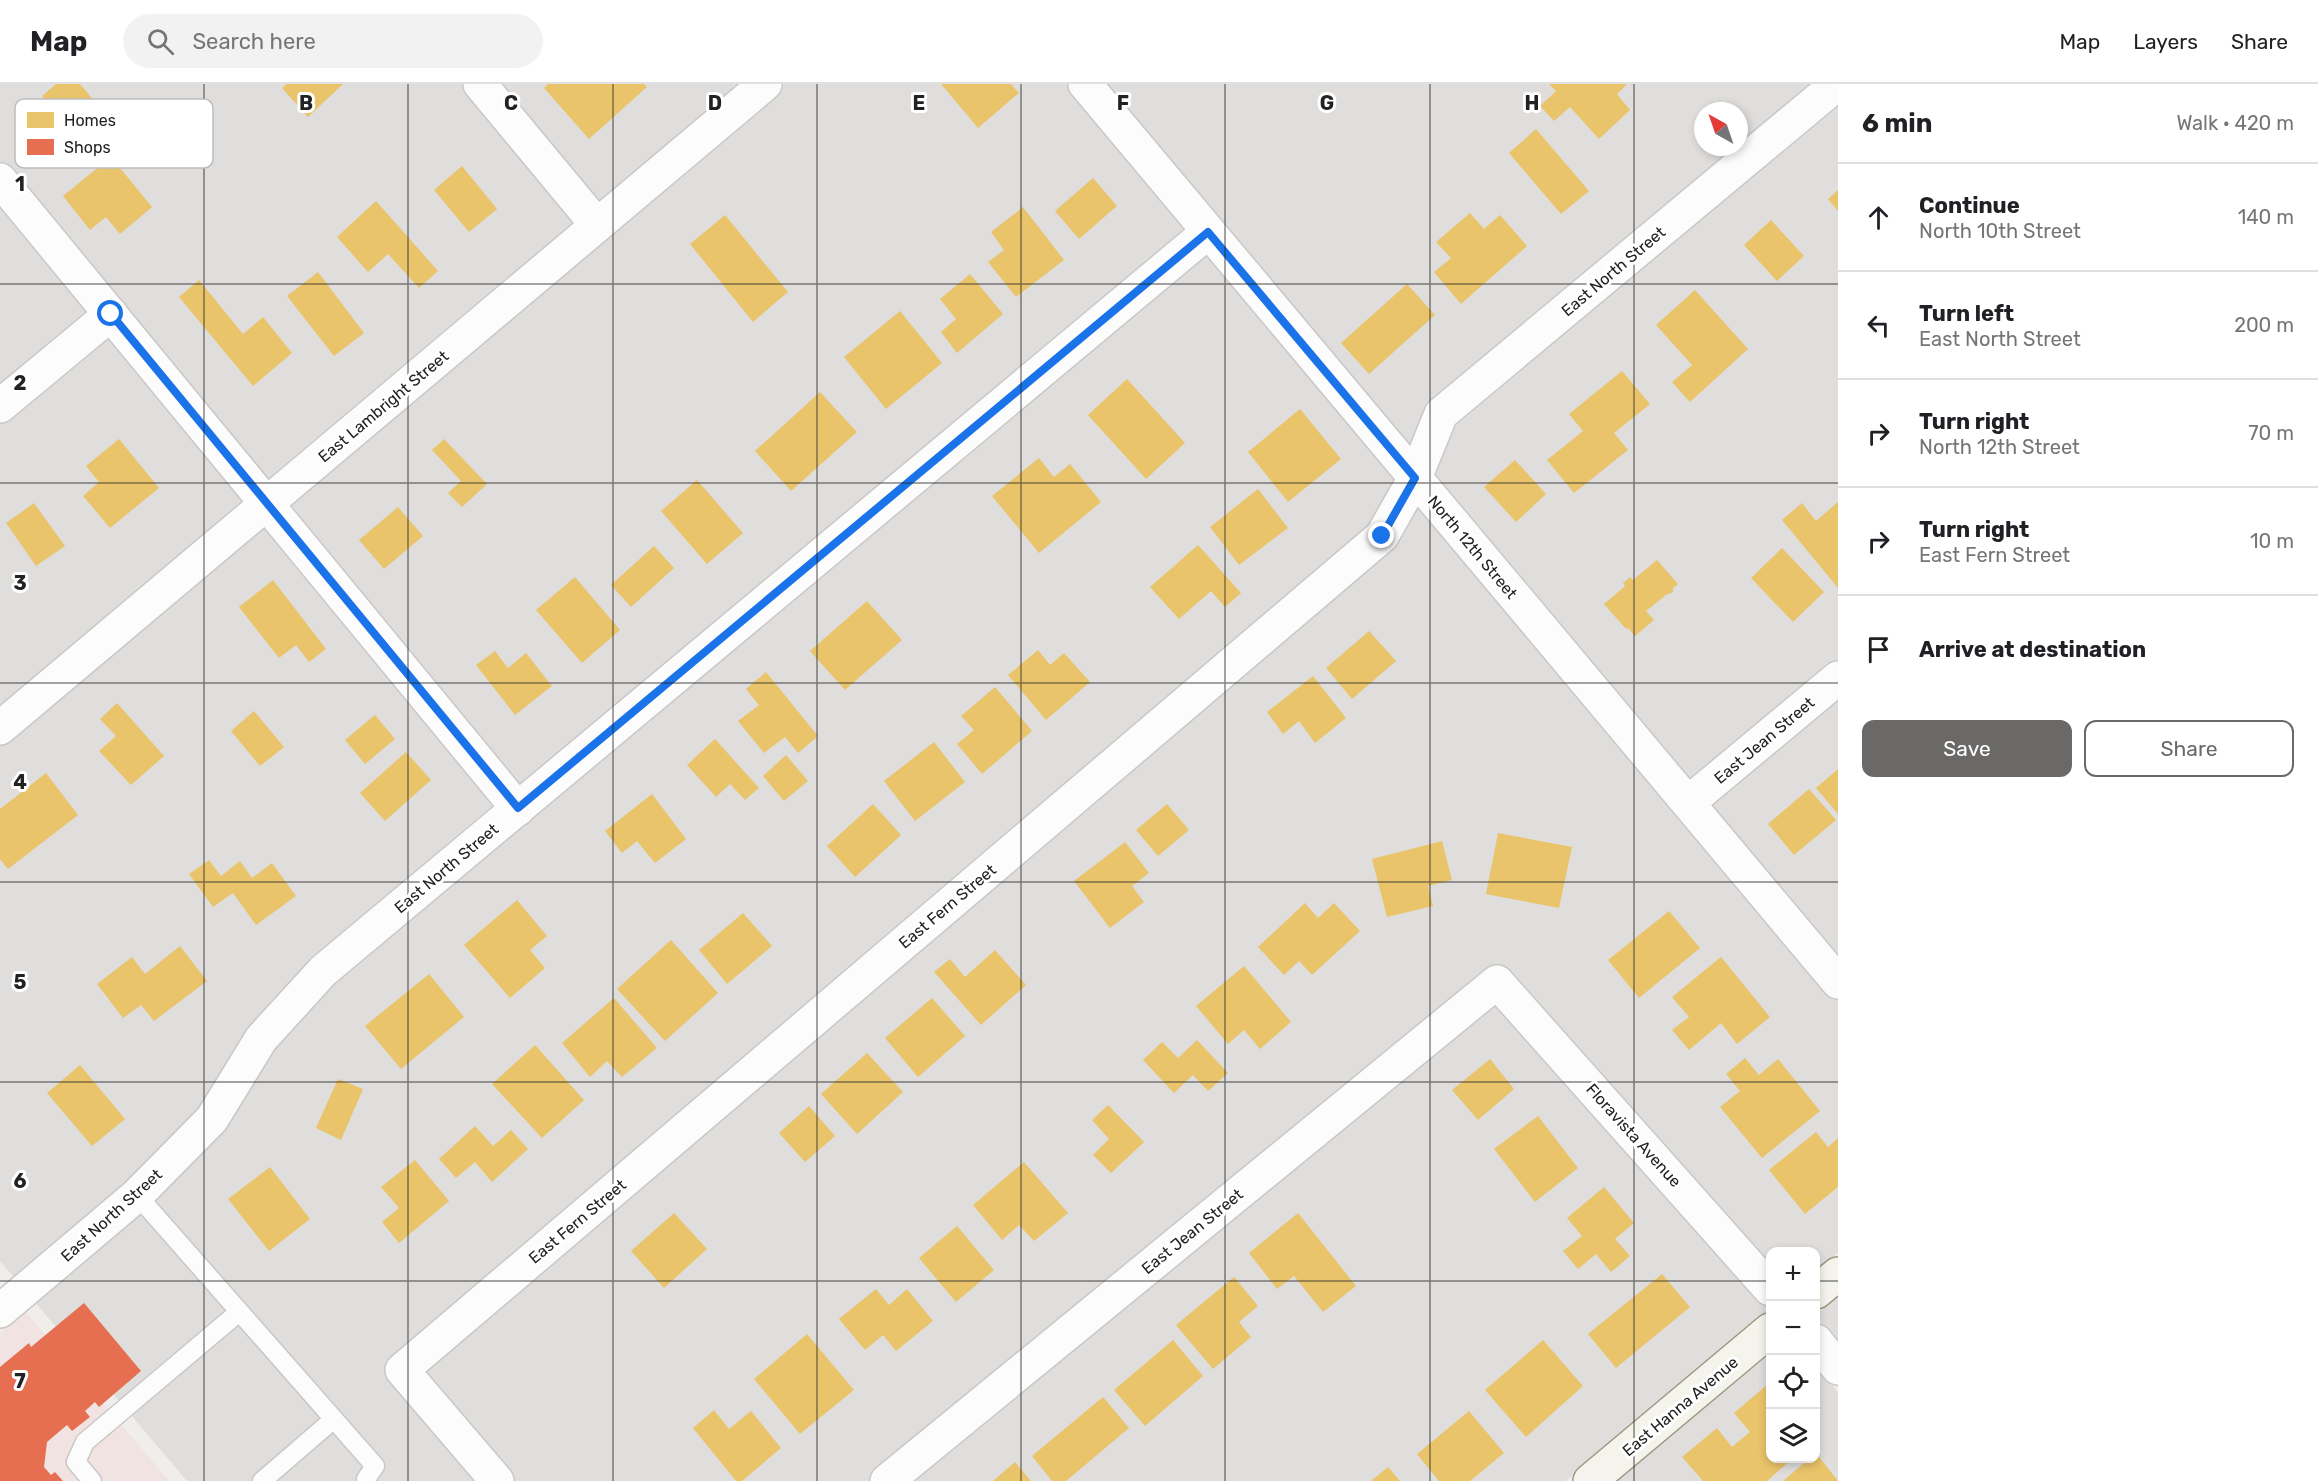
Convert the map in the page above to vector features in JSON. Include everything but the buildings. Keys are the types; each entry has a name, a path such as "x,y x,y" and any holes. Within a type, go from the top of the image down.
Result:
{"street":[{"path":"480,84 597,225"},
{"name":"East Lambright Street","path":"0,728 765,84"},
{"name":"North 12th Street","path":"1085,84 1838,982"},
{"name":"East North Street","path":"1415,478 1441,414 1837,84"},
{"path":"0,180 518,808"},
{"name":"East North Street","path":"0,1311 137,1196 212,1119 261,1039 323,971 1208,232"},
{"path":"0,406 111,314"},
{"name":"East Fern Street","path":"498,1481 402,1370 1382,536 1415,478"},
{"name":"East Jean Street","path":"1689,802 1838,678"},
{"name":"East Jean Street","path":"887,1481 1497,982"},
{"name":"Floravista Avenue","path":"1497,982 1766,1285"},
{"path":"1820,1288 1838,1274"},
{"name":"East Hanna Avenue","path":"1590,1481 1766,1333"},
{"path":"1820,1347 1838,1368"}],"lane":[{"path":"137,1196 375,1466 366,1479"},
{"path":"92,1481 76,1462 85,1442 239,1312"},
{"path":"262,1481 334,1419"}],"shaded area":[{"path":"0,84 1838,84 1838,1253 1820,1268 1820,1247 1766,1247 1766,1312 1566,1481 187,1481 0,1261"},
{"path":"1838,1296 1838,1344 1820,1320 1820,1312"},
{"path":"26,1312 169,1481 0,1481 0,1334"},
{"path":"1766,1356 1766,1463 1820,1463 1820,1370 1838,1392 1838,1481 1618,1481"}],"route":[{"path":"111,314 518,808 1208,232 1415,478 1382,536"}]}
